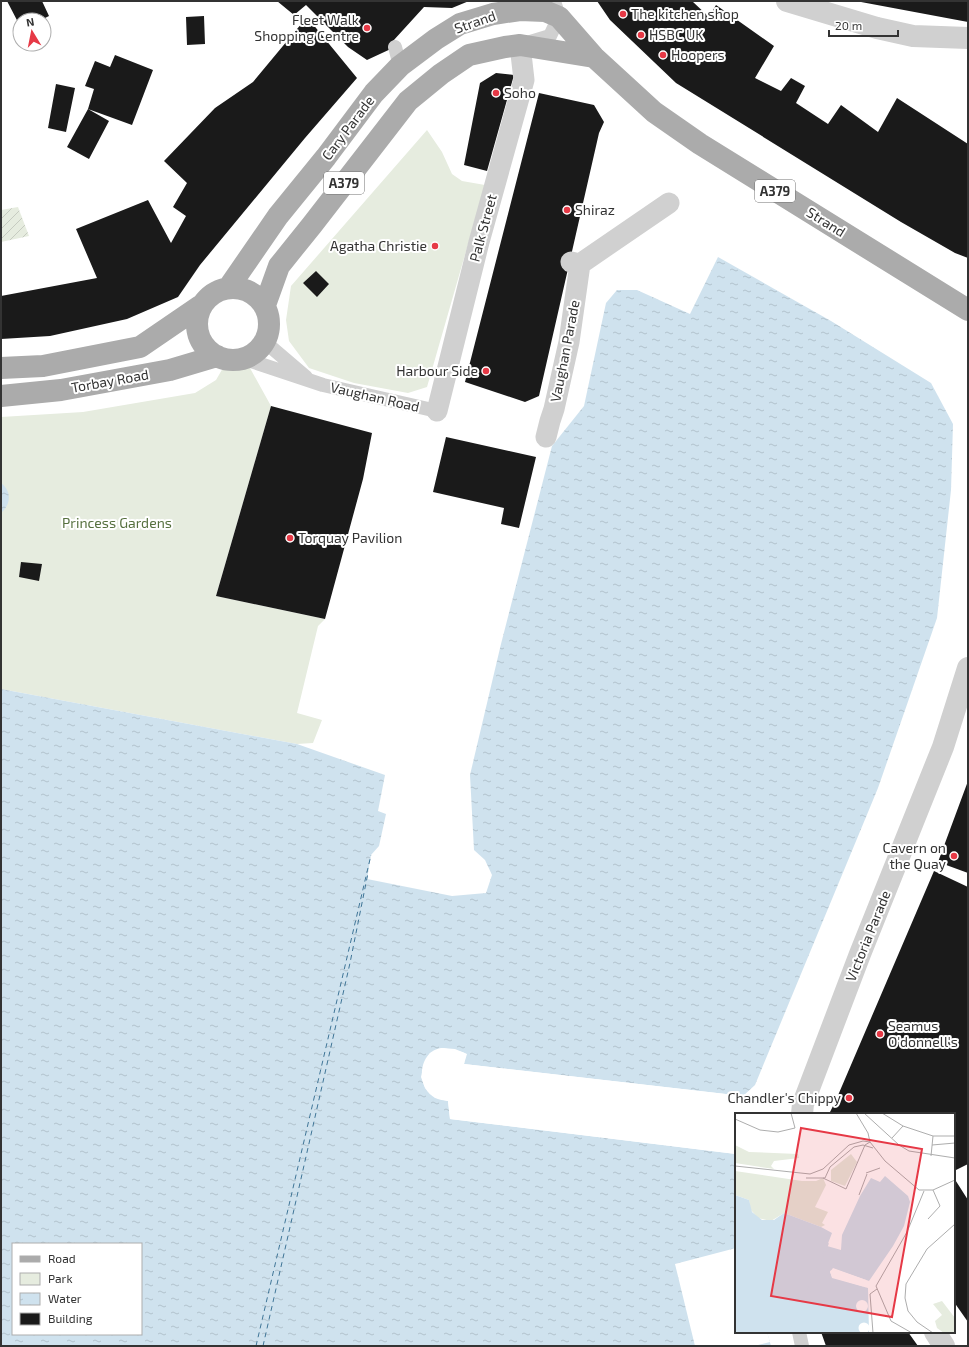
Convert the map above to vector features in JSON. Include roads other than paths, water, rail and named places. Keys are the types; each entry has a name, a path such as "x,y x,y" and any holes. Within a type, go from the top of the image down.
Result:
{"main road":[{"name":"Strand","path":"436,38 460,24 494,8 532,11 557,9 594,57 654,112 700,144 968,310"},
{"name":"Cary Parade","path":"229,287 278,216 326,157 374,93 398,57 436,38"},
{"name":"A379","path":"265,304 279,266 408,101 441,74 469,56 505,47 520,45 594,57"},
{"name":"A379","path":"200,306 215,292 229,287"},
{"path":"200,306 196,327 205,348 227,361 238,361 245,359 258,352 265,342 270,324 265,304 259,298 244,289 229,287"},
{"name":"Torbay Road","path":"1,368 43,366 140,347 200,306"},
{"name":"Torbay Road","path":"1,396 61,390 170,370 217,356"}],"street":[{"path":"787,1 877,28 913,36 968,38"},
{"name":"Palk Street","path":"437,411 479,242 524,80 520,45"},
{"name":"Vaughan Parade","path":"546,437 569,342 576,263 669,203"},
{"name":"Victoria Parade","path":"802,1113 803,1104 860,954 943,747 968,668"},
{"path":"936,1333 944,1346"}],"lane":[{"path":"520,45 550,36 557,9"},
{"name":"Vaughan Road","path":"265,342 312,382"},
{"name":"Vaughan Road","path":"245,359 312,382 437,411"},
{"path":"799,1333 802,1346"}],"water":[{"path":"718,257 831,321 931,383 953,424 951,490 937,618 878,788 755,1085 743,1096 464,1064 466,1054 443,1048 434,1050 428,1055 422,1070 422,1079 429,1093 437,1099 448,1101 450,1119 735,1154 735,1333 767,1333 771,1346 1,1346 1,689 297,744 385,775 378,811 386,814 379,846 371,855 367,879 452,896 486,893 492,875 485,860 474,850 470,775 501,644 552,446 584,406 606,303 617,290 637,290 690,314"},
{"path":"1,483 5,486 9,498 7,506 1,513"}],"place":[{"name":"The kitchen shop","path":"623,14"},
{"name":"Fleet Walk Shopping Centre","path":"367,28"},
{"name":"HSBC UK","path":"641,35"},
{"name":"Hoopers","path":"663,55"},
{"name":"Soho","path":"496,93"},
{"name":"Shiraz","path":"567,210"},
{"name":"Agatha Christie","path":"435,246"},
{"name":"Harbour Side","path":"486,371"},
{"name":"Torquay Pavilion","path":"290,538"},
{"name":"Cavern on the Quay","path":"954,856"},
{"name":"Seamus O'donnell's","path":"880,1034"},
{"name":"Chandler's Chippy","path":"849,1098"}],"park label":[{"name":"Princess Gardens","path":"117,523"}]}
